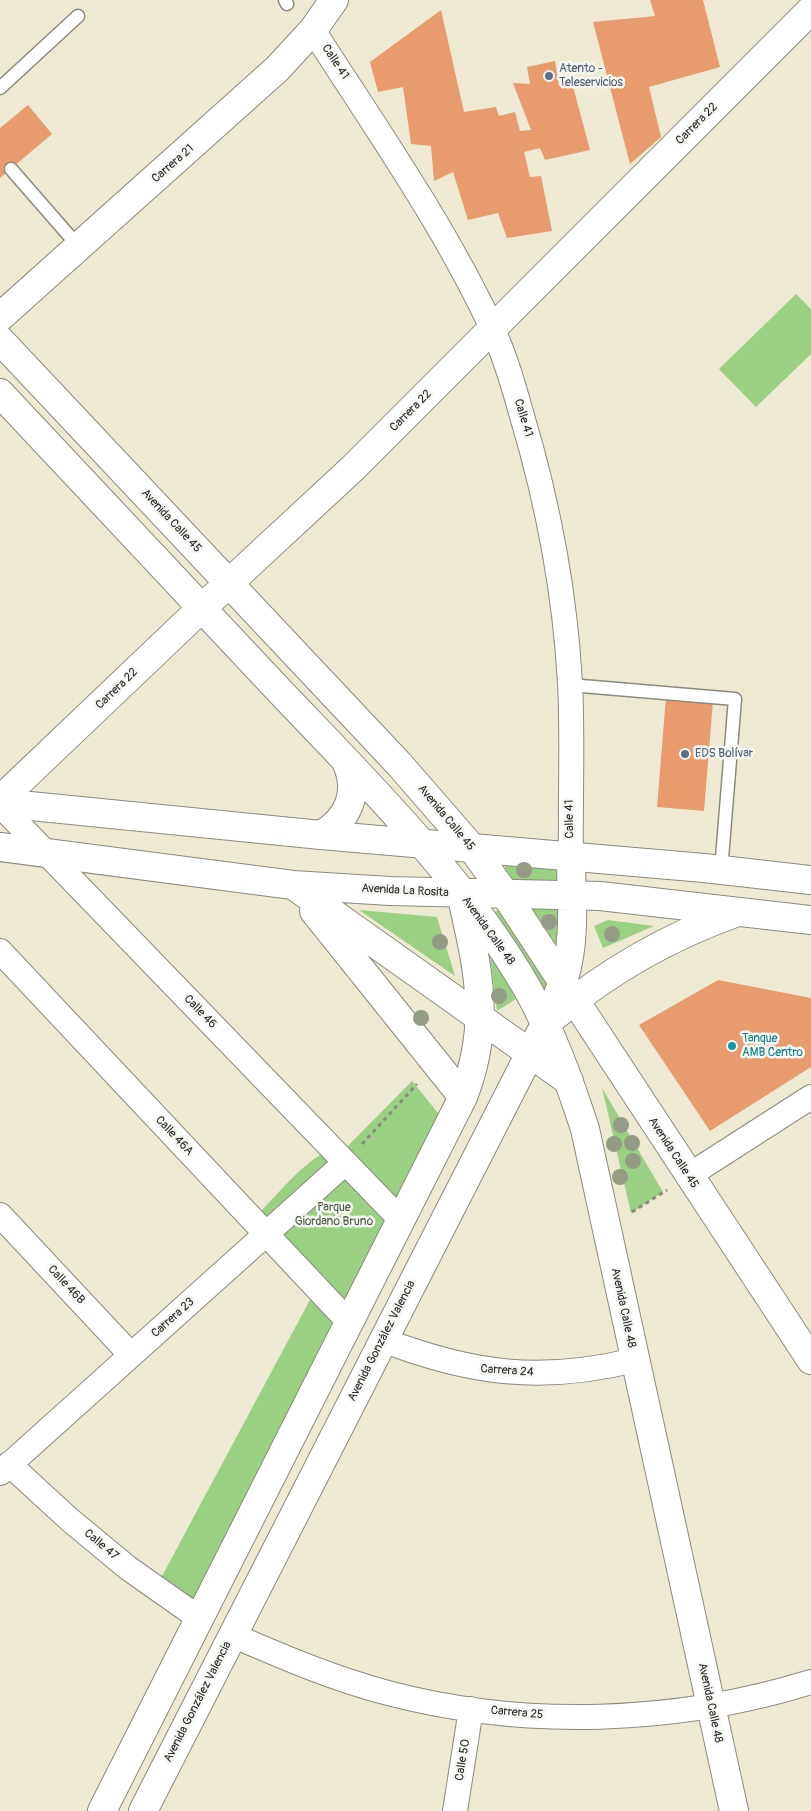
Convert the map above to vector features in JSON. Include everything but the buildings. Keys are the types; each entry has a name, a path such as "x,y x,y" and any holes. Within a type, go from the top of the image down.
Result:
{"main road":[{"name":"Carrera 21","path":"0,316 237,108 277,70 313,30 334,0"},
{"name":"Carrera 22","path":"0,803 202,608 353,468 493,329 807,10"},
{"name":"Avenida Calle 45","path":"0,340 399,764 472,848 505,894 688,1176 811,1360"},
{"path":"0,393 346,761 421,844"},
{"path":"321,835 339,822 350,804 353,782 346,761"},
{"path":"0,803 321,835 807,878"},
{"name":"Avenida Calle 48","path":"421,844 507,956 545,1024 569,1080 584,1129 734,1811"},
{"name":"Avenida La Rosita","path":"0,847 293,885 461,894 618,898 811,920"},
{"path":"568,993 571,941 571,857"},
{"path":"293,885 529,1054 569,1080"},
{"path":"293,885 463,1098"},
{"path":"102,1811 348,1321 463,1098 480,1041 481,1020 476,957 461,894"},
{"path":"545,1024 568,993 612,972 655,947 703,925 741,911"},
{"name":"Avenida González Valencia","path":"143,1811 545,1024"}],"street":[{"name":"Calle 41","path":"313,30 375,123 445,240 493,329 531,445 545,504 565,624 570,685 571,857"},
{"name":"Calle 46","path":"0,803 400,1219"},
{"name":"Calle 46A","path":"0,951 348,1321"},
{"path":"688,1176 811,1097"},
{"name":"Carrera 23","path":"5,1468 345,1163"},
{"name":"Calle 46B","path":"0,1215 131,1355"},
{"name":"Carrera 24","path":"383,1340 435,1359 471,1368 516,1373 562,1373 635,1360"},
{"name":"Calle 47","path":"5,1468 128,1568 199,1618"},
{"name":"Carrera 25","path":"232,1636 309,1668 380,1690 471,1709 524,1715 576,1717 629,1715 711,1706 811,1682"},
{"name":"Calle 50","path":"455,1811 471,1709"}],"lane":[{"path":"0,88 78,16"},
{"path":"11,169 79,247"},
{"path":"570,685 734,699 721,870"}],"path":[{"path":"345,1163 420,1082"},
{"path":"606,1230 688,1176"}],"green space":[{"path":"796,294 811,309 811,354 756,407 719,369"},
{"path":"505,864 562,864 562,888 505,887"},
{"path":"524,907 561,907 556,958"},
{"path":"501,908 554,990 544,996 491,914"},
{"path":"359,910 437,917 455,976"},
{"path":"608,920 654,926 603,948 594,926"},
{"path":"489,949 516,999 497,1011"},
{"name":"Parque Giordano Bruno","path":"412,1081 438,1113 429,1148 198,1611 161,1578 312,1296 258,1214 311,1161 323,1153 348,1146"},
{"path":"602,1088 663,1192 631,1213"}],"place":[{"name":"Atento - Teleservicios","path":"549,76"},
{"name":"EDS Bolívar","path":"685,754"},
{"name":"Tanque AMB Centro","path":"732,1046"}]}
